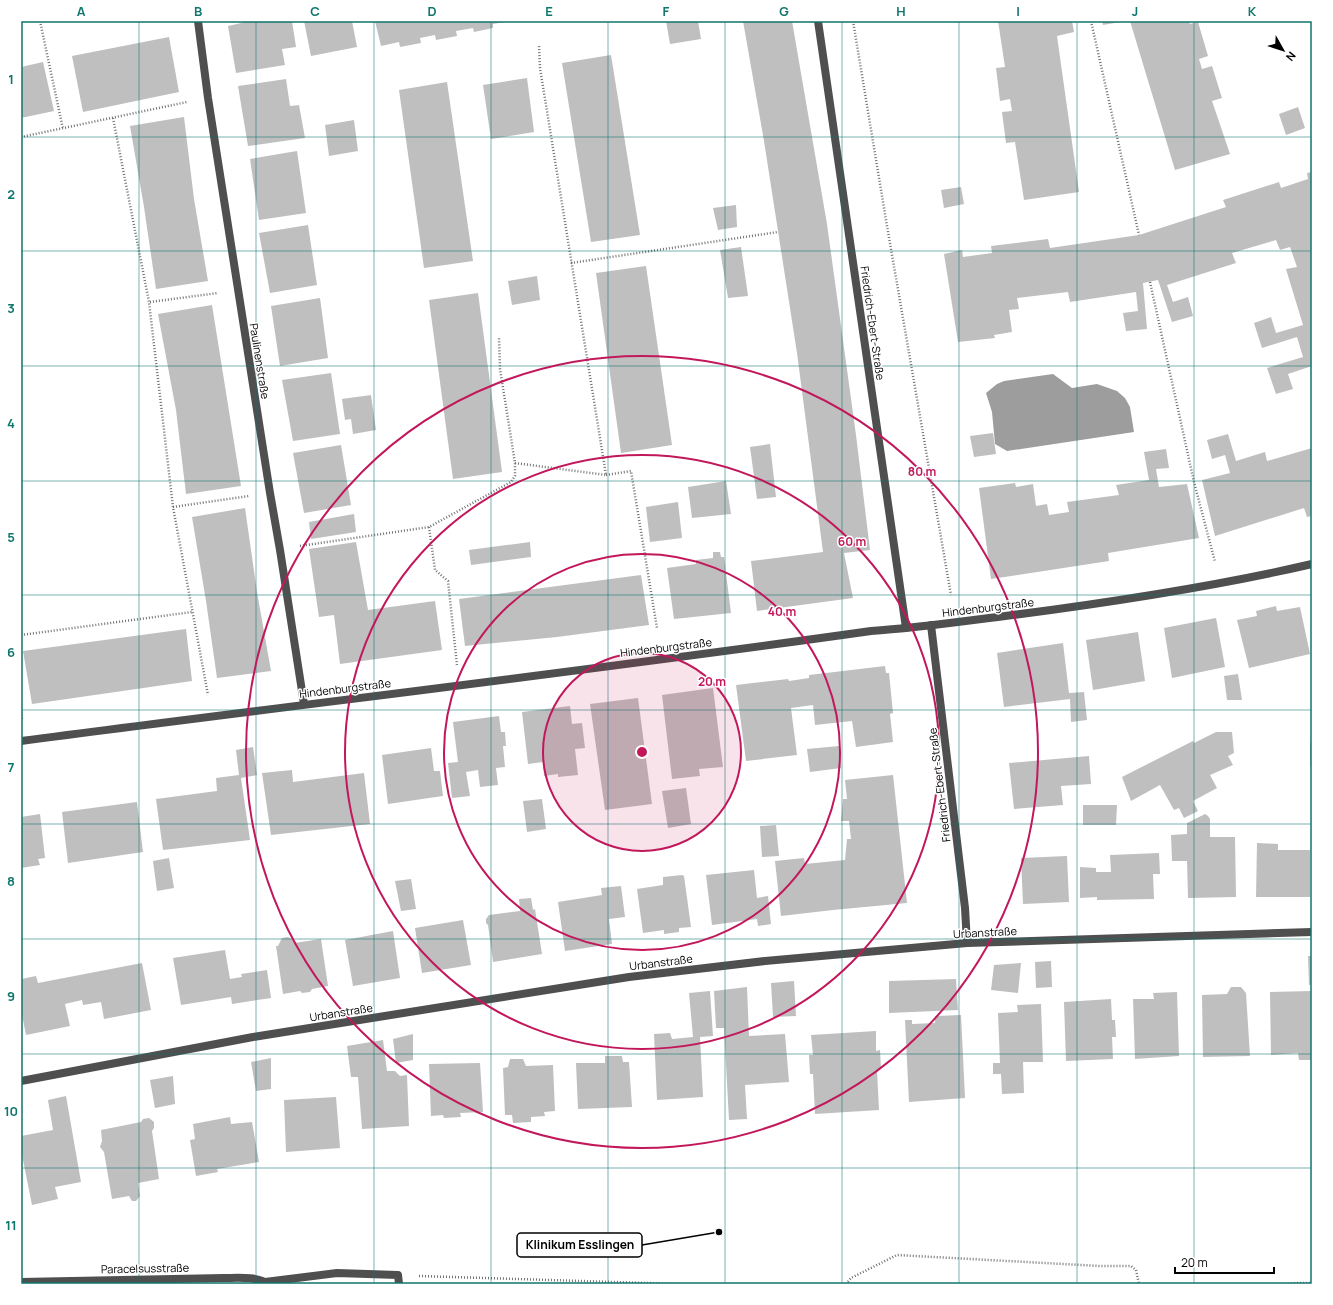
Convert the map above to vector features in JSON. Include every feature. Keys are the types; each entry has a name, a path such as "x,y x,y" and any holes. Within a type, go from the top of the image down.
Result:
{"street":[{"name":"Paulinenstraße","path":"198,21 208,98 304,704"},
{"name":"Friedrich-Ebert-Straße","path":"818,21 906,628"},
{"name":"Hindenburgstraße","path":"21,741 871,631 931,625 1147,597 1312,564"},
{"name":"Friedrich-Ebert-Straße","path":"931,625 965,908 966,943"},
{"name":"Urbanstraße","path":"21,1081 253,1037 622,978 764,961 966,943 1312,932"},
{"name":"Paracelsusstraße","path":"21,1282 224,1278 252,1279 266,1283 337,1273 398,1275"},
{"path":"398,1275 399,1284"}],"path":[{"path":"40,21 63,129"},
{"path":"853,21 951,595"},
{"path":"1091,21 1139,234"},
{"path":"539,45 540,68 606,475"},
{"path":"21,137 208,98"},
{"path":"112,118 149,302 173,508 208,690 211,716"},
{"path":"571,263 778,232"},
{"path":"1150,282 1194,482 1220,583"},
{"path":"149,302 238,290"},
{"path":"280,550 429,527 511,482 514,476 515,463 500,370 499,337"},
{"path":"515,463 606,475 631,471 658,628"},
{"path":"173,508 270,493"},
{"path":"429,527 435,570 448,581 455,654 460,685"},
{"path":"21,635 192,612"},
{"path":"846,1284 851,1278 897,1255 1100,1266 1131,1266 1136,1270 1139,1284"},
{"path":"398,1275 680,1284"},
{"path":"1288,1284 1312,1283"}],"shaded area":[{"path":"1053,374 1072,388 1097,384 1117,391 1125,398 1130,407 1134,432 1007,451 995,444 992,412 986,393 997,384 1004,381"}],"building":[{"path":"250,21 292,21 296,47 282,49 285,65 236,73 228,26"},
{"path":"304,21 352,21 357,47 311,56"},
{"path":"375,21 504,22 493,24 493,28 474,32 473,28 456,31 457,36 436,40 435,35 420,38 421,43 400,47 399,42 381,46"},
{"path":"666,21 698,21 701,39 670,44"},
{"path":"743,21 792,21 827,224 870,550 844,553 853,598 757,611 751,561 823,552 797,353 764,141"},
{"path":"998,21 1072,21 1074,32 1057,36 1079,192 1024,200 1015,142 1006,143 1002,112 1012,111 1010,99 1000,101 996,68 1005,67"},
{"path":"1102,21 1120,21 1120,22 1103,25"},
{"path":"1130,21 1189,21 1190,24 1198,22 1208,56 1199,59 1202,69 1212,66 1222,98 1212,101 1230,154 1175,170"},
{"path":"169,37 179,92 83,112 72,56"},
{"path":"611,55 640,235 591,242 562,63"},
{"path":"43,62 54,111 21,118 21,67"},
{"path":"527,78 534,132 491,139 483,85"},
{"path":"286,79 290,106 299,105 305,138 248,146 238,86"},
{"path":"447,82 473,261 424,268 399,90"},
{"path":"1298,107 1305,128 1286,135 1279,114"},
{"path":"184,117 194,199 208,281 156,289 130,126"},
{"path":"354,120 358,151 329,156 325,125"},
{"path":"297,151 306,213 259,220 250,159"},
{"path":"1312,172 1312,366 1288,374 1293,389 1276,394 1267,368 1303,357 1297,337 1262,348 1254,323 1271,317 1276,333 1303,325 1286,269 1297,267 1290,247 1280,250 1276,240 1232,253 1236,263 1167,285 1173,302 1188,297 1193,316 1172,322 1158,280 1143,283 1147,329 1126,331 1123,313 1138,311 1136,292 1070,302 1068,292 1017,298 1019,309 1009,310 1012,332 994,335 995,338 958,342 944,254 962,250 963,257 992,253 991,246 1048,239 1050,248 1139,235 1226,207 1223,200 1279,182 1281,188 1308,179 1307,173"},
{"path":"961,187 964,204 944,208 941,190"},
{"path":"736,205 737,227 718,230 713,208"},
{"path":"308,225 317,285 270,293 259,233"},
{"path":"741,247 748,296 728,298 720,250"},
{"path":"646,266 672,445 621,453 596,273"},
{"path":"537,276 540,300 512,305 508,281"},
{"path":"478,293 502,472 453,479 429,300"},
{"path":"320,298 328,358 280,366 271,306"},
{"path":"212,305 241,486 186,494 176,410 158,314"},
{"path":"331,373 340,434 293,441 282,380"},
{"path":"371,395 376,430 353,434 351,419 345,420 342,399"},
{"path":"993,433 996,454 974,457 970,436"},
{"path":"1228,434 1236,461 1265,452 1267,461 1312,448 1312,516 1307,517 1304,508 1215,536 1202,480 1230,473 1225,455 1212,459 1207,440"},
{"path":"770,444 776,497 757,499 750,447"},
{"path":"341,445 351,505 304,513 293,453"},
{"path":"1166,449 1169,468 1156,469 1159,487 1187,484 1199,538 1108,553 1109,561 991,579 979,488 1015,483 1016,487 1033,484 1036,506 1047,504 1049,515 1069,512 1067,502 1119,495 1116,485 1149,480 1144,452"},
{"path":"726,481 731,514 692,518 688,487"},
{"path":"678,502 682,538 650,542 646,507"},
{"path":"245,508 257,592 271,671 217,678 192,517"},
{"path":"354,514 356,532 311,539 309,522"},
{"path":"356,542 368,610 435,601 442,650 340,664 334,615 319,617 309,549"},
{"path":"530,542 531,557 471,565 469,550"},
{"path":"713,552 720,552 721,557 724,557 731,613 674,619 667,568 696,564 696,560 713,558"},
{"path":"641,575 649,625 557,637 465,646 459,599"},
{"path":"1276,606 1277,611 1300,607 1310,654 1249,668 1237,620 1257,616 1256,611"},
{"path":"1216,618 1225,667 1172,678 1164,628"},
{"path":"186,629 192,681 32,704 23,651"},
{"path":"1138,632 1145,681 1093,690 1086,640"},
{"path":"1063,643 1069,693 1084,692 1087,720 1071,722 1070,699 1004,707 997,653"},
{"path":"885,666 886,673 889,673 893,713 890,714 893,742 856,747 852,721 815,725 813,705 791,708 797,755 746,761 736,685 788,679 789,681 809,678 809,675"},
{"path":"1238,674 1242,700 1227,700 1224,676"},
{"path":"713,688 723,767 699,769 700,776 672,779 662,695"},
{"path":"638,698 652,804 605,810 590,704"},
{"path":"570,706 572,724 582,723 585,748 575,749 578,775 558,777 558,774 544,776 543,762 528,764 522,712"},
{"path":"499,716 501,732 505,732 506,746 503,746 505,767 496,768 498,785 480,787 478,770 466,772 470,796 452,798 448,763 458,762 453,722"},
{"path":"1216,732 1232,732 1234,753 1228,756 1233,765 1210,775 1217,788 1193,801 1198,811 1184,818 1179,808 1174,810 1160,785 1131,801 1122,777 1193,741 1194,743"},
{"path":"1310,743 1312,743 1312,766 1310,766"},
{"path":"839,746 841,768 810,772 807,749"},
{"path":"253,747 257,775 241,778 250,840 163,850 156,799 217,791 216,778 239,775 236,750"},
{"path":"431,748 434,771 440,771 443,796 388,804 382,755"},
{"path":"1089,756 1091,784 1061,786 1063,805 1014,809 1009,763"},
{"path":"292,770 293,782 364,773 370,824 271,835 262,773"},
{"path":"893,775 907,903 781,916 775,861 804,858 805,864 845,860 847,839 851,839 849,821 841,821 843,799 847,799 845,780"},
{"path":"686,788 691,824 668,828 662,791"},
{"path":"542,799 546,829 527,832 523,801"},
{"path":"137,802 143,852 68,863 62,812"},
{"path":"1083,805 1117,805 1116,825 1083,825"},
{"path":"40,814 45,858 38,859 40,865 21,868 21,817"},
{"path":"1205,814 1210,819 1210,837 1235,837 1236,897 1188,898 1187,861 1172,861 1171,835 1187,834 1187,823"},
{"path":"776,825 779,856 762,857 760,826"},
{"path":"1257,843 1278,844 1278,850 1310,850 1310,897 1256,897"},
{"path":"1159,853 1160,874 1153,874 1154,899 1097,900 1097,897 1080,898 1080,867 1096,868 1096,872 1111,872 1110,855"},
{"path":"1067,856 1069,902 1023,904 1021,858"},
{"path":"169,858 174,888 157,891 153,861"},
{"path":"754,870 757,898 768,896 771,924 758,926 757,919 712,925 706,875"},
{"path":"684,876 691,927 679,928 679,932 664,934 664,930 643,933 637,889 663,885 663,877"},
{"path":"411,879 416,909 401,911 395,881"},
{"path":"621,886 625,917 609,919 612,944 565,951 558,902 602,895 601,888"},
{"path":"531,898 533,910 535,909 542,954 493,962 486,919 489,915 520,911 519,899"},
{"path":"463,920 471,965 422,973 415,928"},
{"path":"393,931 400,978 353,986 345,940"},
{"path":"288,937 294,940 294,943 321,939 328,986 312,989 310,992 302,993 300,991 283,994 276,946 278,946 282,938"},
{"path":"225,950 230,979 242,977 241,974 267,970 271,998 232,1004 231,997 181,1005 173,958"},
{"path":"1308,956 1312,956 1312,985 1309,985"},
{"path":"1051,961 1052,987 1036,988 1035,962"},
{"path":"142,963 151,1010 104,1019 101,1002 83,1005 82,1000 65,1004 70,1026 26,1035 21,1010 21,979 36,976 38,983"},
{"path":"1021,963 1018,993 991,990 994,965"},
{"path":"956,979 958,1010 889,1013 889,981"},
{"path":"794,981 796,1016 773,1017 771,983"},
{"path":"747,987 749,1036 785,1034 789,1082 745,1085 747,1119 729,1120 724,1028 716,1028 714,991"},
{"path":"1231,987 1241,987 1246,993 1250,1056 1203,1057 1202,995 1227,994"},
{"path":"710,991 713,1036 700,1037 703,1097 657,1100 654,1034 670,1033 672,1039 693,1037 689,993"},
{"path":"1312,991 1312,1060 1299,1060 1298,1053 1271,1055 1270,992"},
{"path":"1177,992 1179,1056 1135,1059 1133,999 1154,999 1153,993"},
{"path":"1111,999 1112,1020 1115,1020 1116,1037 1112,1037 1113,1059 1066,1061 1064,1002"},
{"path":"1041,1004 1043,1062 1023,1062 1024,1093 1002,1094 1001,1074 993,1074 993,1063 1000,1063 998,1013 1018,1012 1017,1005"},
{"path":"961,1015 965,1098 909,1102 905,1020 912,1020 912,1024 935,1023 935,1016"},
{"path":"876,1031 876,1051 880,1050 881,1069 877,1070 879,1110 815,1114 813,1074 810,1074 809,1055 813,1055 811,1035"},
{"path":"413,1034 413,1060 396,1063 393,1039"},
{"path":"383,1040 387,1071 395,1071 400,1076 407,1075 409,1126 362,1129 358,1077 351,1077 347,1046"},
{"path":"605,1056 622,1056 623,1062 629,1062 632,1107 578,1109 576,1063 605,1063"},
{"path":"271,1058 271,1089 256,1091 251,1062"},
{"path":"510,1059 523,1059 526,1066 553,1065 555,1111 544,1112 545,1116 531,1117 531,1122 513,1123 512,1115 505,1115 503,1068 508,1067"},
{"path":"480,1063 483,1112 460,1113 461,1117 444,1118 443,1115 431,1116 429,1064"},
{"path":"173,1076 175,1104 155,1108 150,1080"},
{"path":"66,1096 81,1182 55,1187 58,1199 32,1205 21,1150 21,1136 53,1130 48,1100"},
{"path":"336,1097 340,1148 286,1152 284,1100"},
{"path":"230,1117 231,1124 252,1122 259,1162 217,1169 218,1172 196,1176 190,1140 195,1139 193,1124"},
{"path":"149,1118 154,1122 154,1128 152,1131 159,1179 138,1183 140,1196 136,1201 132,1201 129,1196 112,1199 104,1152 100,1147 102,1141 101,1130 141,1122 143,1119"}],"place":[{"name":"Klinikum Esslingen","path":"719,1232"}]}
